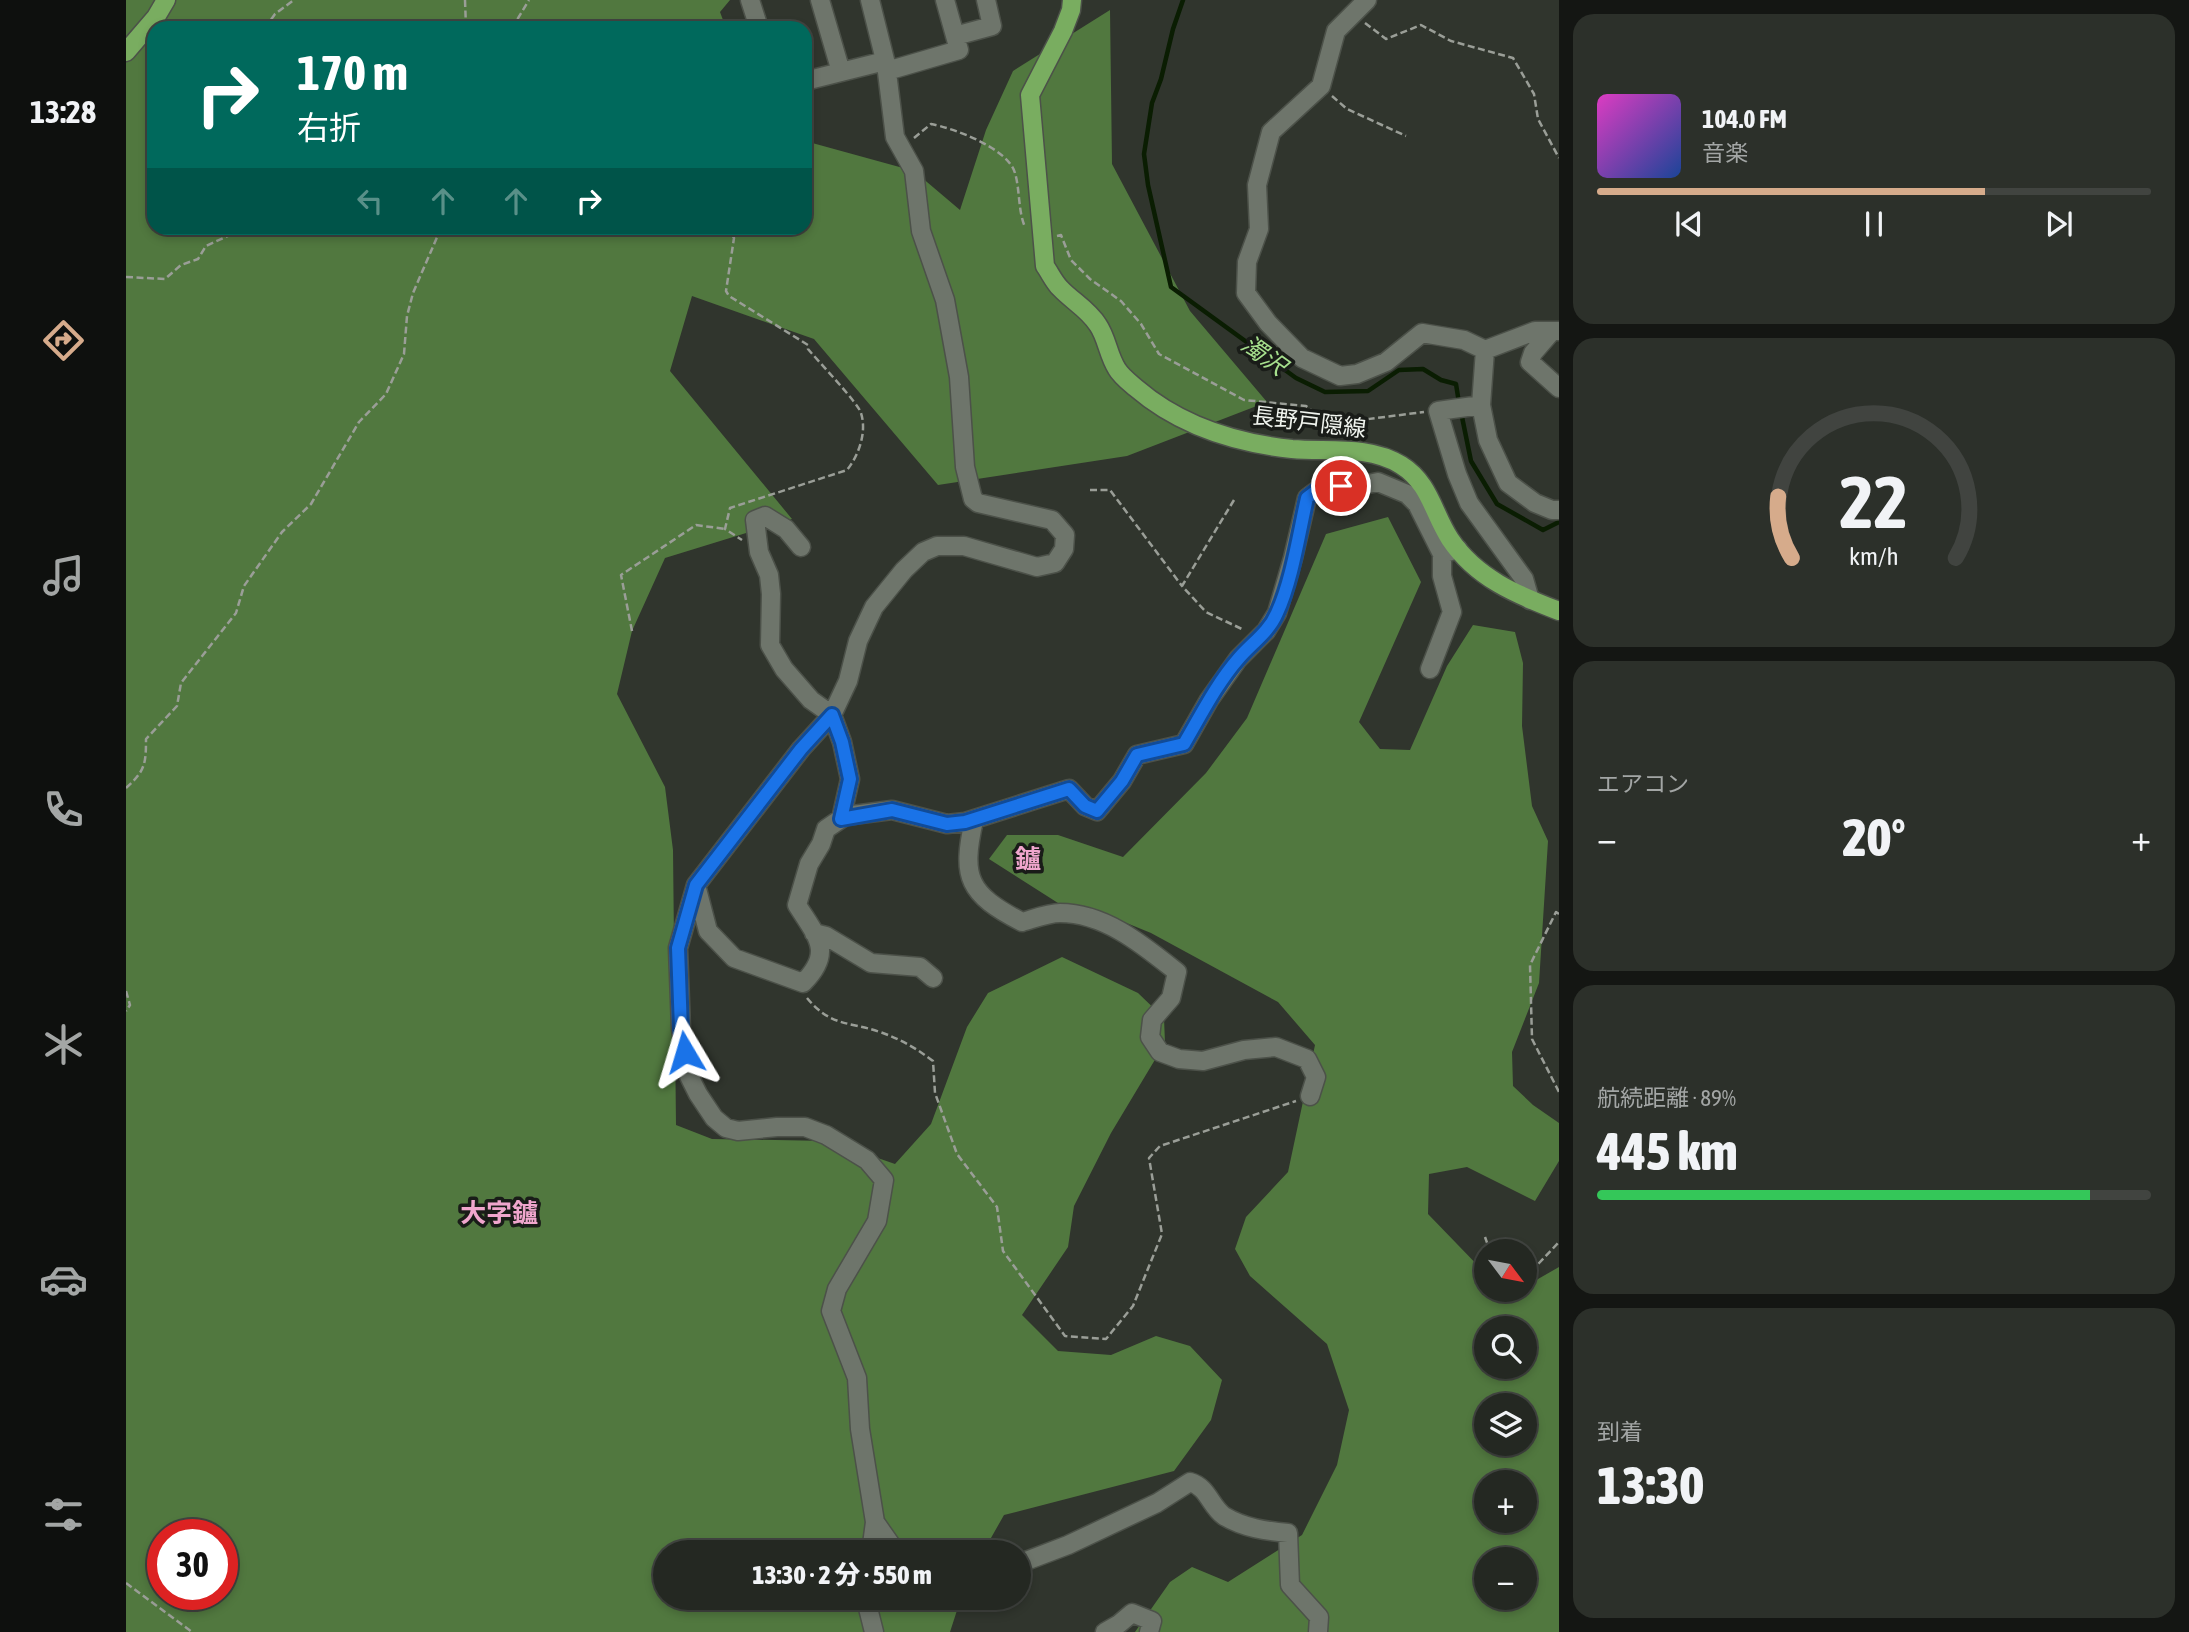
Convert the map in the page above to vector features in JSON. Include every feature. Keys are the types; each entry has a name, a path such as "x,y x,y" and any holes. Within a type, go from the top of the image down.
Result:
{"main road":[{"path":"153,21 166,0"},
{"name":"長野戸隠線","path":"1072,0 1063,32 1030,95 1045,266 1060,288 1085,309 1099,326 1117,369 1148,398 1178,417 1212,432 1291,449 1346,450 1386,456 1404,467 1433,501 1450,552 1480,573 1530,600 1559,611"},
{"path":"126,52 147,28"}],"street":[{"path":"750,0 757,21"},
{"path":"821,0 841,72"},
{"path":"870,0 886,66 895,137 915,170 921,231 945,300 959,377 965,467 973,499 978,503 1052,520 1065,535 1064,549 1055,563 1037,567 964,546 937,546 923,552 904,570 874,607 858,641 848,681 832,715 801,749 696,885 678,948 681,1029 689,1076 714,1118 726,1128 738,1131 805,1127 826,1135 867,1160 884,1180 877,1221 837,1289 831,1311 858,1378 860,1429 875,1522 873,1540"},
{"path":"812,79 959,50 945,0"},
{"path":"955,36 992,26 986,0"},
{"path":"1367,0 1336,32 1321,86 1271,132 1257,185 1259,229 1247,262 1246,293 1268,323 1302,358 1340,376 1357,374 1386,362 1422,333 1464,340 1485,350 1535,331 1556,331"},
{"path":"1556,331 1533,353 1530,362 1559,388"},
{"path":"1485,350 1476,406 1488,440 1508,483 1535,503 1559,510"},
{"path":"1476,406 1444,410 1457,474 1469,503 1524,579 1530,600"},
{"path":"696,885 708,931 734,958 803,983 815,971 821,954 814,933 797,905 808,863 821,844 826,829 841,819 892,810 947,824 974,820 1069,789 1085,806 1097,811 1122,781 1137,755 1184,744 1209,700 1238,659 1260,637 1277,613 1307,498 1324,485 1358,486 1378,482 1407,494 1450,552 1442,576 1452,612 1430,670"},
{"path":"801,547 786,529 765,516 755,520 760,552 769,575 770,646 784,669 811,700 832,715 842,742 850,779 841,819"},
{"path":"974,820 968,852 968,873 972,884 984,897 1022,922 1059,913 1102,921 1142,945 1177,972 1171,998 1152,1020 1150,1037 1160,1052 1179,1059 1203,1061 1244,1050 1276,1047 1307,1059 1316,1077 1310,1096"},
{"path":"814,933 826,936 872,963 920,967 933,978"},
{"path":"1031,1561 1157,1503 1190,1482 1199,1485 1223,1515 1259,1530 1288,1533 1290,1585 1319,1618 1318,1632"},
{"path":"875,1522 888,1540"},
{"path":"868,1610 874,1632"},
{"path":"1105,1632 1132,1613 1152,1621 1149,1632"}],"path":[{"path":"270,21 275,14 295,0"},
{"path":"466,0 466,21"},
{"path":"516,21 529,0"},
{"path":"1353,14 1386,39 1421,25 1451,41 1513,58 1534,94 1538,119 1559,158"},
{"path":"1321,86 1347,109 1406,136"},
{"path":"902,149 931,124 950,127 992,148 1014,169 1023,226 1042,236 1061,235 1071,260 1090,279 1121,301 1141,324 1159,354 1244,400 1306,406 1329,424 1444,410"},
{"path":"126,276 166,279 181,265 198,259 206,246 230,235"},
{"path":"126,788 141,774 146,759 146,739 177,706 181,683 236,612 244,586 282,532 311,504 359,422 386,394 404,354 407,316 413,293 438,235"},
{"path":"725,529 730,508 847,470 856,457 862,436 861,411 808,349 808,345 729,296 726,291 734,239 731,235"},
{"path":"1090,490 1110,490 1182,586 1206,612 1260,637"},
{"path":"1182,586 1234,500"},
{"path":"632,631 621,575 696,525 725,529 760,552"},
{"path":"1559,914 1556,912 1530,965 1532,1039 1559,1092"},
{"path":"791,979 818,1012 848,1026 878,1031 914,1046 933,1061 935,1093 957,1154 997,1207 1003,1251 1065,1336 1106,1339 1133,1306 1162,1234 1149,1158 1160,1146 1310,1096"},
{"path":"126,991 130,1005 126,1011"},
{"path":"1537,1265 1559,1241"},
{"path":"126,1583 191,1632"}],"green space":[{"path":"126,0 730,0 720,12 723,21 147,21 147,235 812,235 812,143 914,171 960,210 986,130 1013,71 1110,10 1112,164 1190,311 1267,402 1127,456 938,485 814,339 692,296 670,371 792,519 665,558 632,631 617,694 665,787 673,850 676,1125 712,1139 829,1141 895,1164 931,1124 967,1027 988,993 1062,957 1138,993 1164,1018 1165,1043 1111,1133 1074,1206 1068,1247 1022,1315 1058,1351 1111,1355 1156,1336 1190,1346 1222,1380 1211,1420 1174,1471 1004,1515 990,1540 653,1540 653,1610 957,1610 950,1632 126,1632"},
{"path":"1388,517 1421,582 1359,722 1380,749 1410,750 1447,666 1473,625 1515,632 1523,663 1522,726 1532,806 1548,841 1539,983 1512,1052 1513,1086 1533,1105 1559,1123 1559,1161 1535,1201 1467,1167 1429,1174 1428,1214 1474,1262 1474,1302 1537,1302 1537,1280 1559,1267 1559,1632 1135,1632 1170,1582 1192,1567 1228,1582 1302,1535 1337,1465 1349,1410 1327,1344 1250,1276 1235,1249 1246,1217 1288,1172 1315,1045 1278,1002 1151,933 1097,911 1058,903 989,859 1007,835 1058,835 1123,857 1206,773 1247,718 1326,534"}],"waterway":[{"name":"濁沢","path":"1183,0 1152,103 1144,154 1148,185 1171,287 1296,378 1325,392 1368,391 1399,370 1423,369 1441,380 1456,384 1459,403"},
{"name":"濁沢","path":"1461,412 1471,461 1497,504 1543,530 1559,522"}],"district":[{"name":"鑪","path":"1028,859"},
{"name":"大字鑪","path":"499,1213"}],"route":[{"path":"685,1052 681,1029 678,948 696,885 801,749 832,715 842,742 850,779 841,819 845,816 892,810 947,824 965,822 1069,789 1085,806 1097,811 1122,781 1137,755 1184,744 1209,700 1238,659 1266,631 1277,613 1307,498 1324,485 1341,486"}]}
